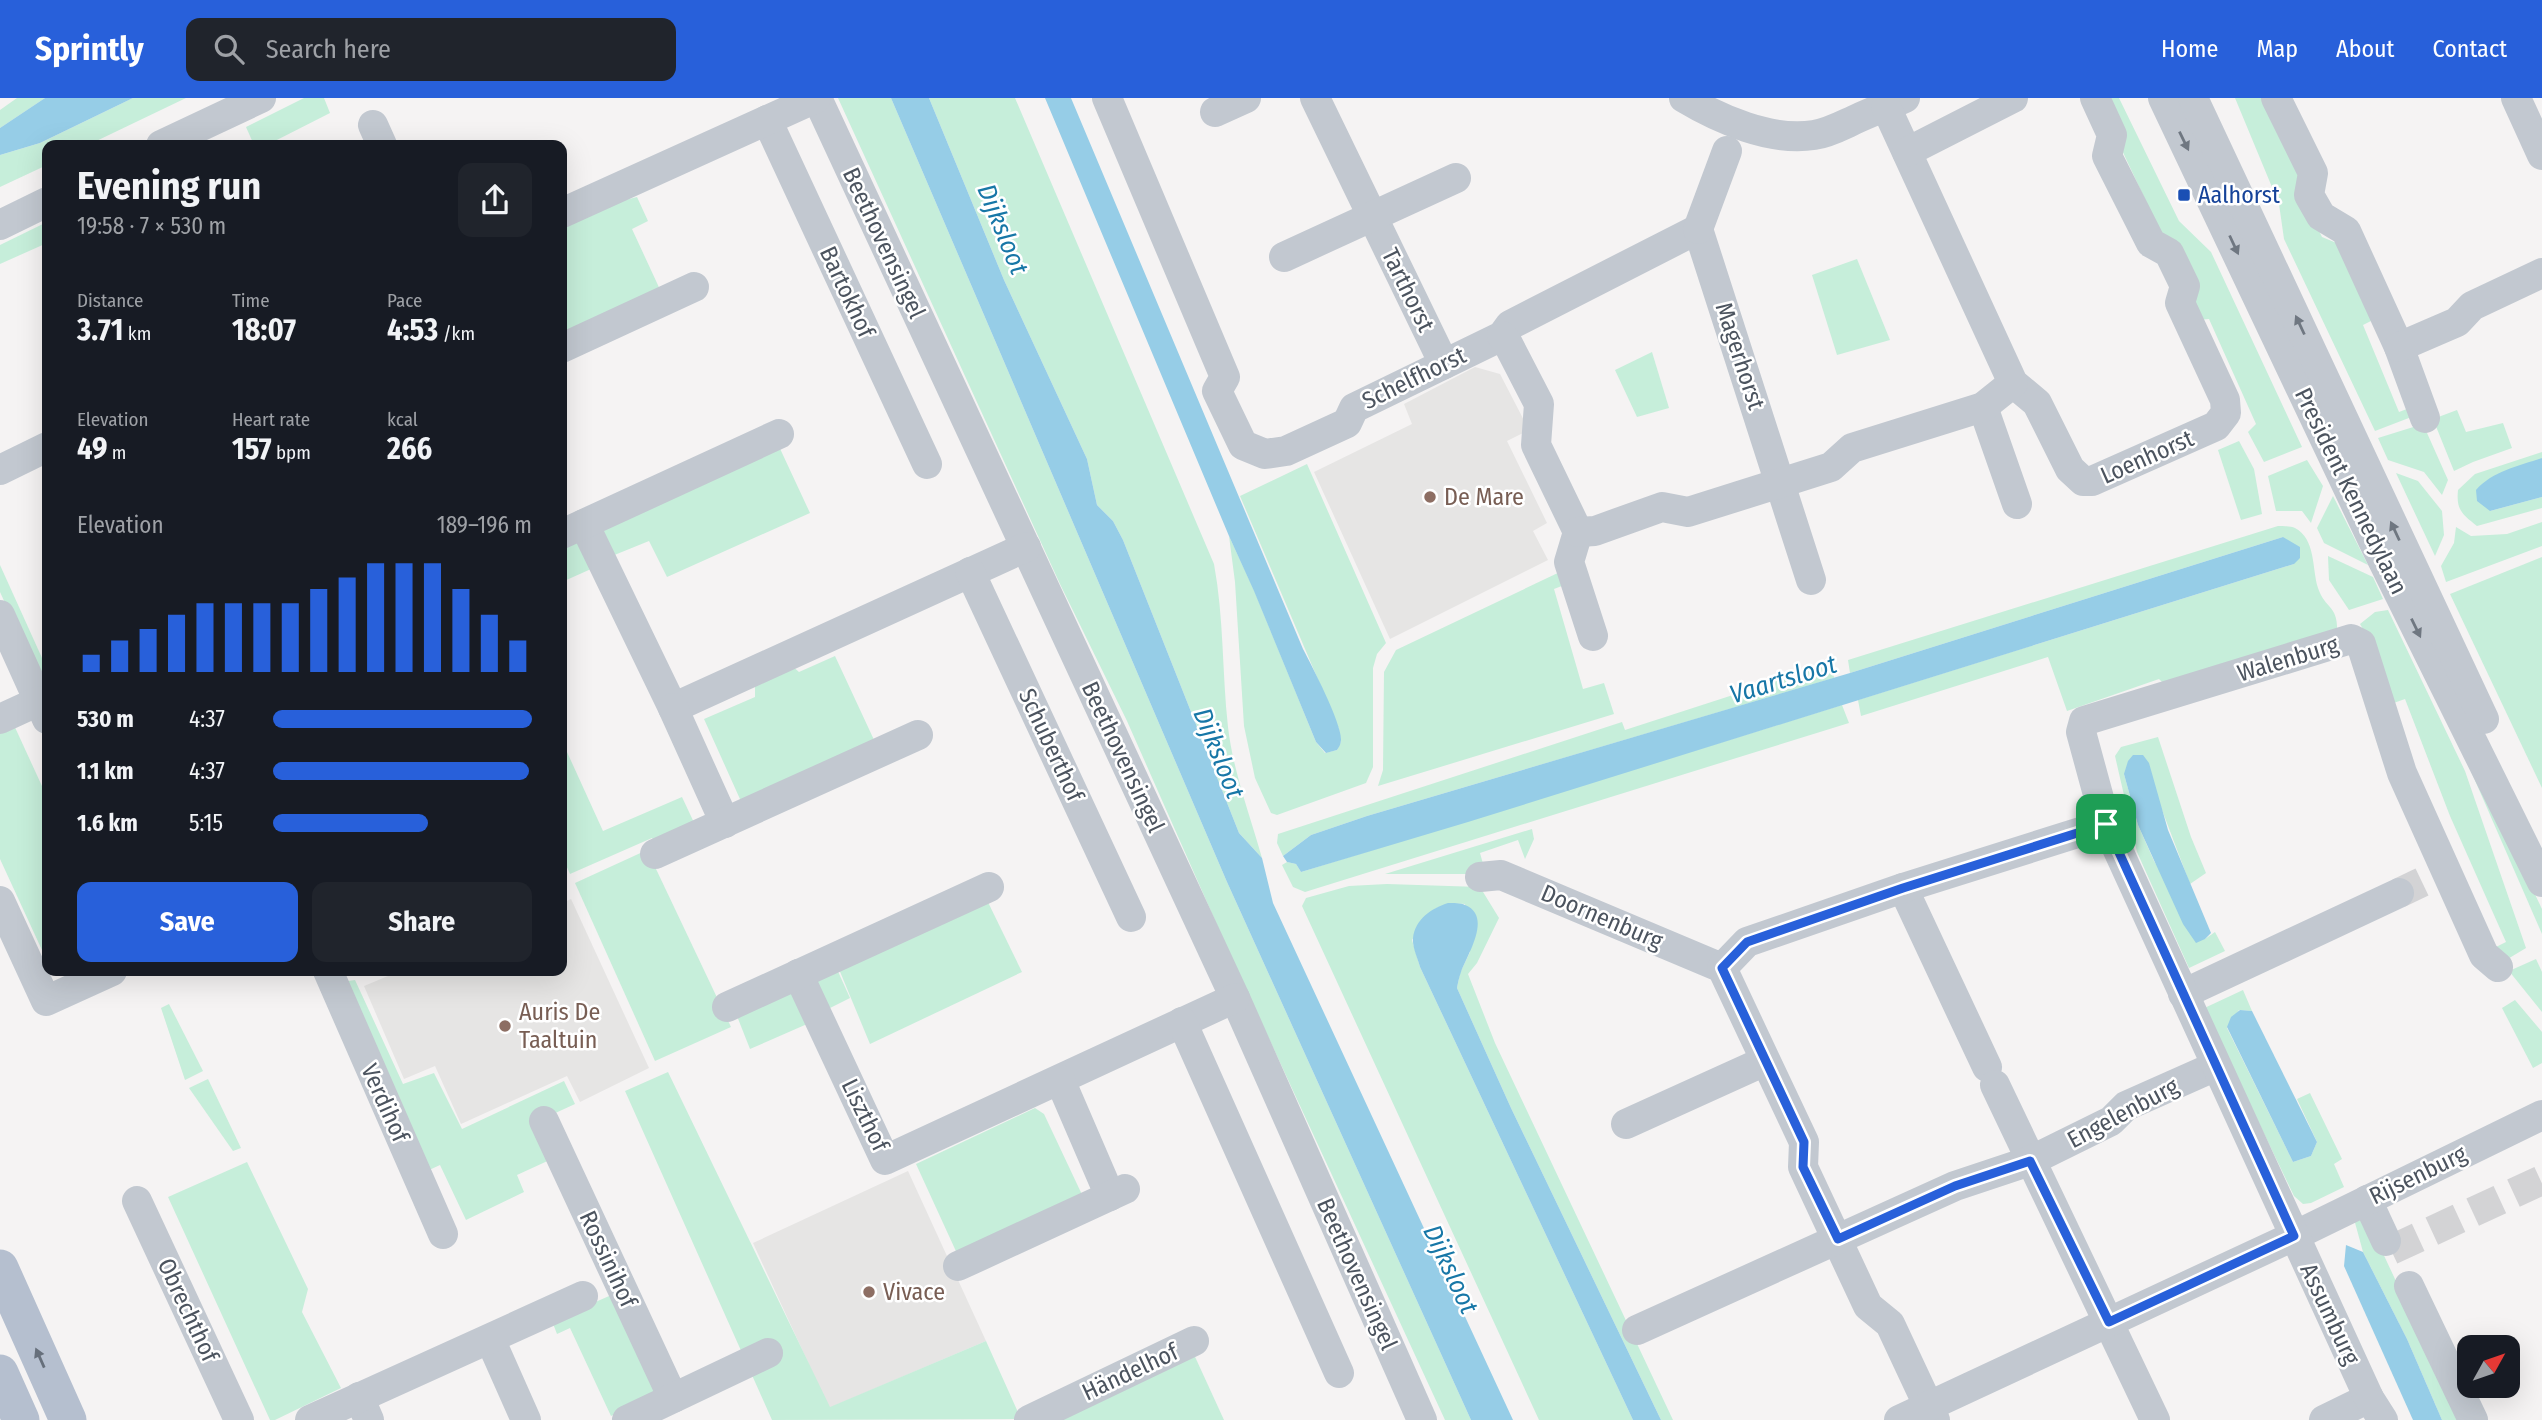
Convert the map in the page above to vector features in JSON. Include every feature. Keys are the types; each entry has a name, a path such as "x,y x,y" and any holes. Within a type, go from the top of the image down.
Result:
{"main road":[{"path":"0,1268 68,1420"},
{"path":"0,1373 21,1420"}],"street":[{"path":"173,140 261,98"},
{"path":"567,212 817,98"},
{"name":"Beethovensingel","path":"817,98 1235,998 1422,1420"},
{"name":"Schelfhorst","path":"1107,98 1225,377 1217,391 1243,446 1265,454 1286,451 1347,423 1354,408 1502,336 1510,325 1698,229"},
{"path":"1214,112 1246,98"},
{"name":"Tarthorst","path":"1315,98 1444,364"},
{"path":"1684,98 1712,115 1735,124 1785,135 1812,136 1832,131 1895,102"},
{"path":"1724,98 1788,120 1854,120"},
{"path":"1907,152 2013,98"},
{"name":"Loenhorst","path":"1895,102 1907,152 2013,383 2037,403 2070,469 2084,481 2092,481 2216,426 2226,413 2225,400 2180,303 2185,285 2169,253 2151,243 2106,156 2112,135 2095,98"},
{"name":"President Kennedylaan","path":"2163,98 2376,547 2542,882"},
{"name":"President Kennedylaan","path":"2193,98 2513,780 2542,835"},
{"path":"2276,98 2313,173 2309,195 2321,216 2346,231 2399,347 2425,418"},
{"path":"2516,98 2542,155"},
{"name":"Bartokhof","path":"767,121 927,464"},
{"path":"1698,229 1727,151"},
{"path":"1284,257 1456,177"},
{"path":"0,225 42,204"},
{"name":"Magerhorst","path":"1698,229 1811,580"},
{"path":"2399,347 2457,322 2472,306 2542,273"},
{"path":"567,346 694,287"},
{"path":"1502,336 1539,404 1536,445 1578,532 1569,562 1593,636"},
{"path":"1578,532 1595,531 1662,507 1688,512 1832,467 1852,449 1983,407 2013,383"},
{"path":"1983,407 2017,504"},
{"path":"725,822 673,708 573,529 779,434"},
{"path":"0,470 42,449"},
{"path":"673,708 1026,547"},
{"name":"Schuberthof","path":"970,572 1131,917"},
{"path":"0,615 42,708"},
{"name":"Walenburg","path":"2106,824 2081,733 2084,721 2351,639 2361,644 2402,773 2422,882 2484,955 2498,967"},
{"path":"0,719 42,710"},
{"path":"655,854 918,736"},
{"path":"1932,1413 1890,1324 1868,1306 1803,1167 1804,1142 1722,968 1747,942 1903,888 2106,824"},
{"name":"Assumburg","path":"2106,824 2376,1409"},
{"name":"Doornenburg","path":"1480,877 1501,875 1722,968"},
{"path":"2183,994 2422,882"},
{"path":"727,1007 989,887"},
{"path":"1903,888 2155,1420"},
{"path":"0,901 46,1002 101,976"},
{"name":"Liszthof","path":"798,974 885,1160 1235,998"},
{"name":"Verdihof","path":"330,976 443,1234"},
{"path":"1182,1022 1339,1373"},
{"path":"1626,1124 1765,1060"},
{"name":"Engelenburg","path":"1838,1239 1955,1186 2030,1161 2111,1121 2126,1106 2216,1066"},
{"path":"958,1266 1117,1192 1060,1080"},
{"name":"Rijsenburg","path":"2294,1236 2542,1115"},
{"name":"Rossinihof","path":"544,1121 673,1398"},
{"path":"2367,1200 2386,1241"},
{"name":"Obrechthof","path":"137,1201 239,1420"},
{"path":"1899,1420 1932,1413 2109,1322 2294,1236"},
{"path":"1637,1330 1838,1239"},
{"path":"2409,1286 2473,1420"},
{"name":"Rossinihof","path":"364,1409 490,1339 583,1296"},
{"path":"490,1339 526,1420"},
{"name":"Händelhof","path":"1028,1420 1194,1341"},
{"path":"626,1420 768,1353"},
{"path":"310,1420 364,1409"},
{"path":"2324,1420 2376,1409"}],"shaded area":[{"name":"De Mare","path":"1475,367 1500,374 1529,430 1507,441 1547,523 1533,531 1548,560 1390,639 1314,472 1412,424 1404,404"},
{"name":"Auris De Taaltuin","path":"571,899 649,1068 580,1102 567,1076 461,1124 435,1066 404,1079 364,986 388,976 567,976 567,901"},
{"name":"Vivace","path":"908,1171 986,1341 829,1408 753,1243"}],"green space":[{"path":"17,98 45,98 0,128 0,110"},
{"path":"133,98 186,98 98,140 46,140"},
{"path":"304,98 324,98 330,113 277,140 252,140 246,127"},
{"path":"838,98 891,98 1227,882 1471,1420 1445,1420 1229,952 1127,721 1060,584"},
{"path":"929,98 1015,98 1214,564 1220,605 1230,743 1262,858 1239,833 1123,540 1113,521 1097,505 1087,459 1004,280"},
{"path":"2110,98 2119,98 2179,221 2211,252 2302,447 2264,462 2248,432 2256,424 2209,319 2198,320 2120,146"},
{"path":"2235,98 2264,98 2302,175 2298,188 2322,237 2339,244 2375,319 2363,325 2399,412 2412,407 2414,416 2375,431 2284,239 2279,204"},
{"path":"42,142 42,167 0,187 0,155"},
{"path":"637,197 648,221 632,229 663,296 567,340 567,224 613,203"},
{"path":"42,224 42,245 0,264 0,245"},
{"path":"1857,259 1890,340 1837,355 1812,275"},
{"path":"1652,352 1669,408 1637,417 1615,370"},
{"path":"2457,410 2466,432 2503,423 2512,448 2454,471 2433,419"},
{"path":"2423,424 2448,480 2442,495 2424,472 2388,460 2378,438"},
{"path":"776,440 810,513 667,577 649,541 612,556 597,526"},
{"path":"2239,441 2254,469 2262,514 2241,520 2218,450"},
{"path":"2542,452 2542,458 2490,511 2542,497 2542,508 2477,526 2464,515 2459,507 2458,490 2475,474"},
{"path":"2307,460 2323,486 2311,523 2302,511 2276,511 2268,476"},
{"path":"1307,464 1386,643 1377,654 1373,668 1373,767 1366,783 1277,815 1271,813 1255,778 1244,726 1235,582 1229,536 1316,742 1325,753 1337,750 1341,742 1339,729 1240,496"},
{"path":"2396,473 2418,481 2442,511 2444,535 2435,556"},
{"path":"2333,496 2368,565 2324,543 2317,528"},
{"path":"2542,522 2542,546 2446,582 2441,566 2454,543 2456,527 2471,536 2507,534"},
{"path":"2278,526 2295,528 2307,539 2318,588 2336,618 2337,636 2167,687 2159,679 2067,711 2048,657 1861,716 1858,700 2294,564 2283,537 1850,673 1848,660"},
{"path":"578,540 591,569 567,580 567,545"},
{"path":"2328,556 2373,577 2383,599 2349,610 2329,580"},
{"path":"2542,557 2542,788 2450,594"},
{"path":"0,565 42,658 42,684 0,592"},
{"path":"1562,571 1567,584 1554,589 1583,689 1604,683 1614,714 1378,786 1383,770 1384,672 1396,650"},
{"path":"2388,610 2465,771 2526,948 2506,960 2490,950 2506,942 2450,816 2405,699 2388,705 2369,639 2360,624 2375,612"},
{"path":"2419,652 2542,909 2542,934"},
{"path":"835,656 875,742 744,808 704,719 755,697 755,679 789,663 799,672"},
{"path":"1832,663 1834,678 1367,816 1311,835 1283,856 1277,843 1278,834 1622,722 1625,730"},
{"path":"1842,705 1849,723 1305,892 1293,887 1282,865 1287,862 1296,864 1301,872"},
{"path":"13,723 42,786 42,950 0,859 0,729"},
{"path":"2158,737 2191,837 2206,873 2190,884 2159,802 2124,774 2138,825 2154,861 2205,939 2215,932 2225,951 2189,968 2137,852 2115,756 2121,747"},
{"path":"567,752 603,831 682,797 697,829 658,847 652,838 570,874 567,867"},
{"path":"1532,829 1534,839 1525,859 1518,840 1480,853 1485,871 1479,874 1385,874"},
{"path":"647,850 731,1027 655,1061 575,883"},
{"path":"1387,884 1480,887 1499,918 1477,963 1468,974 1495,1043 1673,1420 1661,1420 1511,1108 1457,988 1460,973 1470,952 1465,904 1445,905 1427,917 1412,940 1420,967 1633,1420 1539,1420 1302,906 1306,898 1349,886"},
{"path":"985,896 1022,972 870,1044 836,962"},
{"path":"2536,959 2542,972 2542,1012 2509,971"},
{"path":"836,967 850,998 824,1011 811,977"},
{"path":"355,980 403,1084 434,1073 462,1129 564,1081 575,1104 538,1121 554,1158 517,1175 524,1192 466,1220 440,1165 427,1171 341,982"},
{"path":"796,981 814,1021 750,1049 735,1011"},
{"path":"2243,990 2252,1011 2239,1010 2227,1028 2293,1162 2311,1156 2317,1142 2297,1099 2310,1093 2342,1159 2334,1164 2344,1187 2311,1203 2303,1204 2294,1196 2245,1094 2198,1011"},
{"path":"2515,1000 2542,1032 2542,1063 2533,1068 2502,1008"},
{"path":"169,1004 203,1071 185,1080 161,1008"},
{"path":"668,1072 830,1407 986,1341 1021,1419 772,1420 625,1091"},
{"path":"208,1079 241,1148 233,1151 189,1088"},
{"path":"1035,1108 1044,1114 1085,1201 960,1260 916,1164"},
{"path":"247,1162 308,1289 302,1312 341,1388 275,1420 270,1420 168,1197"},
{"path":"2365,1215 2461,1420 2442,1420 2407,1339 2363,1252 2354,1219"},
{"path":"616,1293 660,1394 611,1416 570,1328 557,1334 552,1321"},
{"path":"1191,1348 1224,1420 1039,1420"}],"water":[{"path":"45,98 133,98 40,143 0,155 0,128"},
{"path":"891,98 929,98 1004,280 1087,459 1097,505 1113,521 1123,540 1239,833 1262,858 1273,903 1513,1420 1471,1420 1227,882"},
{"path":"1045,98 1071,98 1303,649 1332,709 1340,732 1341,741 1337,750 1326,753 1316,742"},
{"path":"2542,458 2542,497 2490,511 2477,501 2476,490 2490,478"},
{"path":"2283,537 2300,547 2300,558 2294,564 1301,872 1296,864 1287,862 1283,856 1311,835 1367,816 1850,673"},
{"path":"2133,755 2143,755 2149,763 2168,830 2211,933 2196,943 2183,924 2138,825 2124,774"},
{"path":"1448,903 1459,903 1473,910 1478,927 1457,988 1511,1108 1661,1420 1633,1420 1420,967 1413,945 1414,931 1425,915"},
{"path":"2240,1010 2252,1011 2317,1142 2311,1156 2293,1162 2227,1027 2231,1017"},
{"path":"2346,1245 2363,1252 2407,1339 2442,1420 2413,1420 2344,1266"}],"tunnel":[{"path":"2399,893 2422,882"},
{"path":"2391,1250 2542,1180"}],"place":[{"name":"Aalhorst","path":"2184,195"},
{"name":"De Mare","path":"1430,497"},
{"name":"Auris De Taaltuin","path":"505,1026"},
{"name":"Vivace","path":"869,1292"}],"route":[{"path":"2106,824 2294,1236 2109,1322 2030,1161 1955,1186 1838,1239 1803,1167 1804,1142 1722,968 1747,942 1903,888 2106,824"}],"water label":[{"name":"Dijksloot","path":"1003,229"},
{"name":"Vaartsloot","path":"1783,679"},
{"name":"Dijksloot","path":"1219,753"},
{"name":"Dijksloot","path":"1451,1269"}]}
